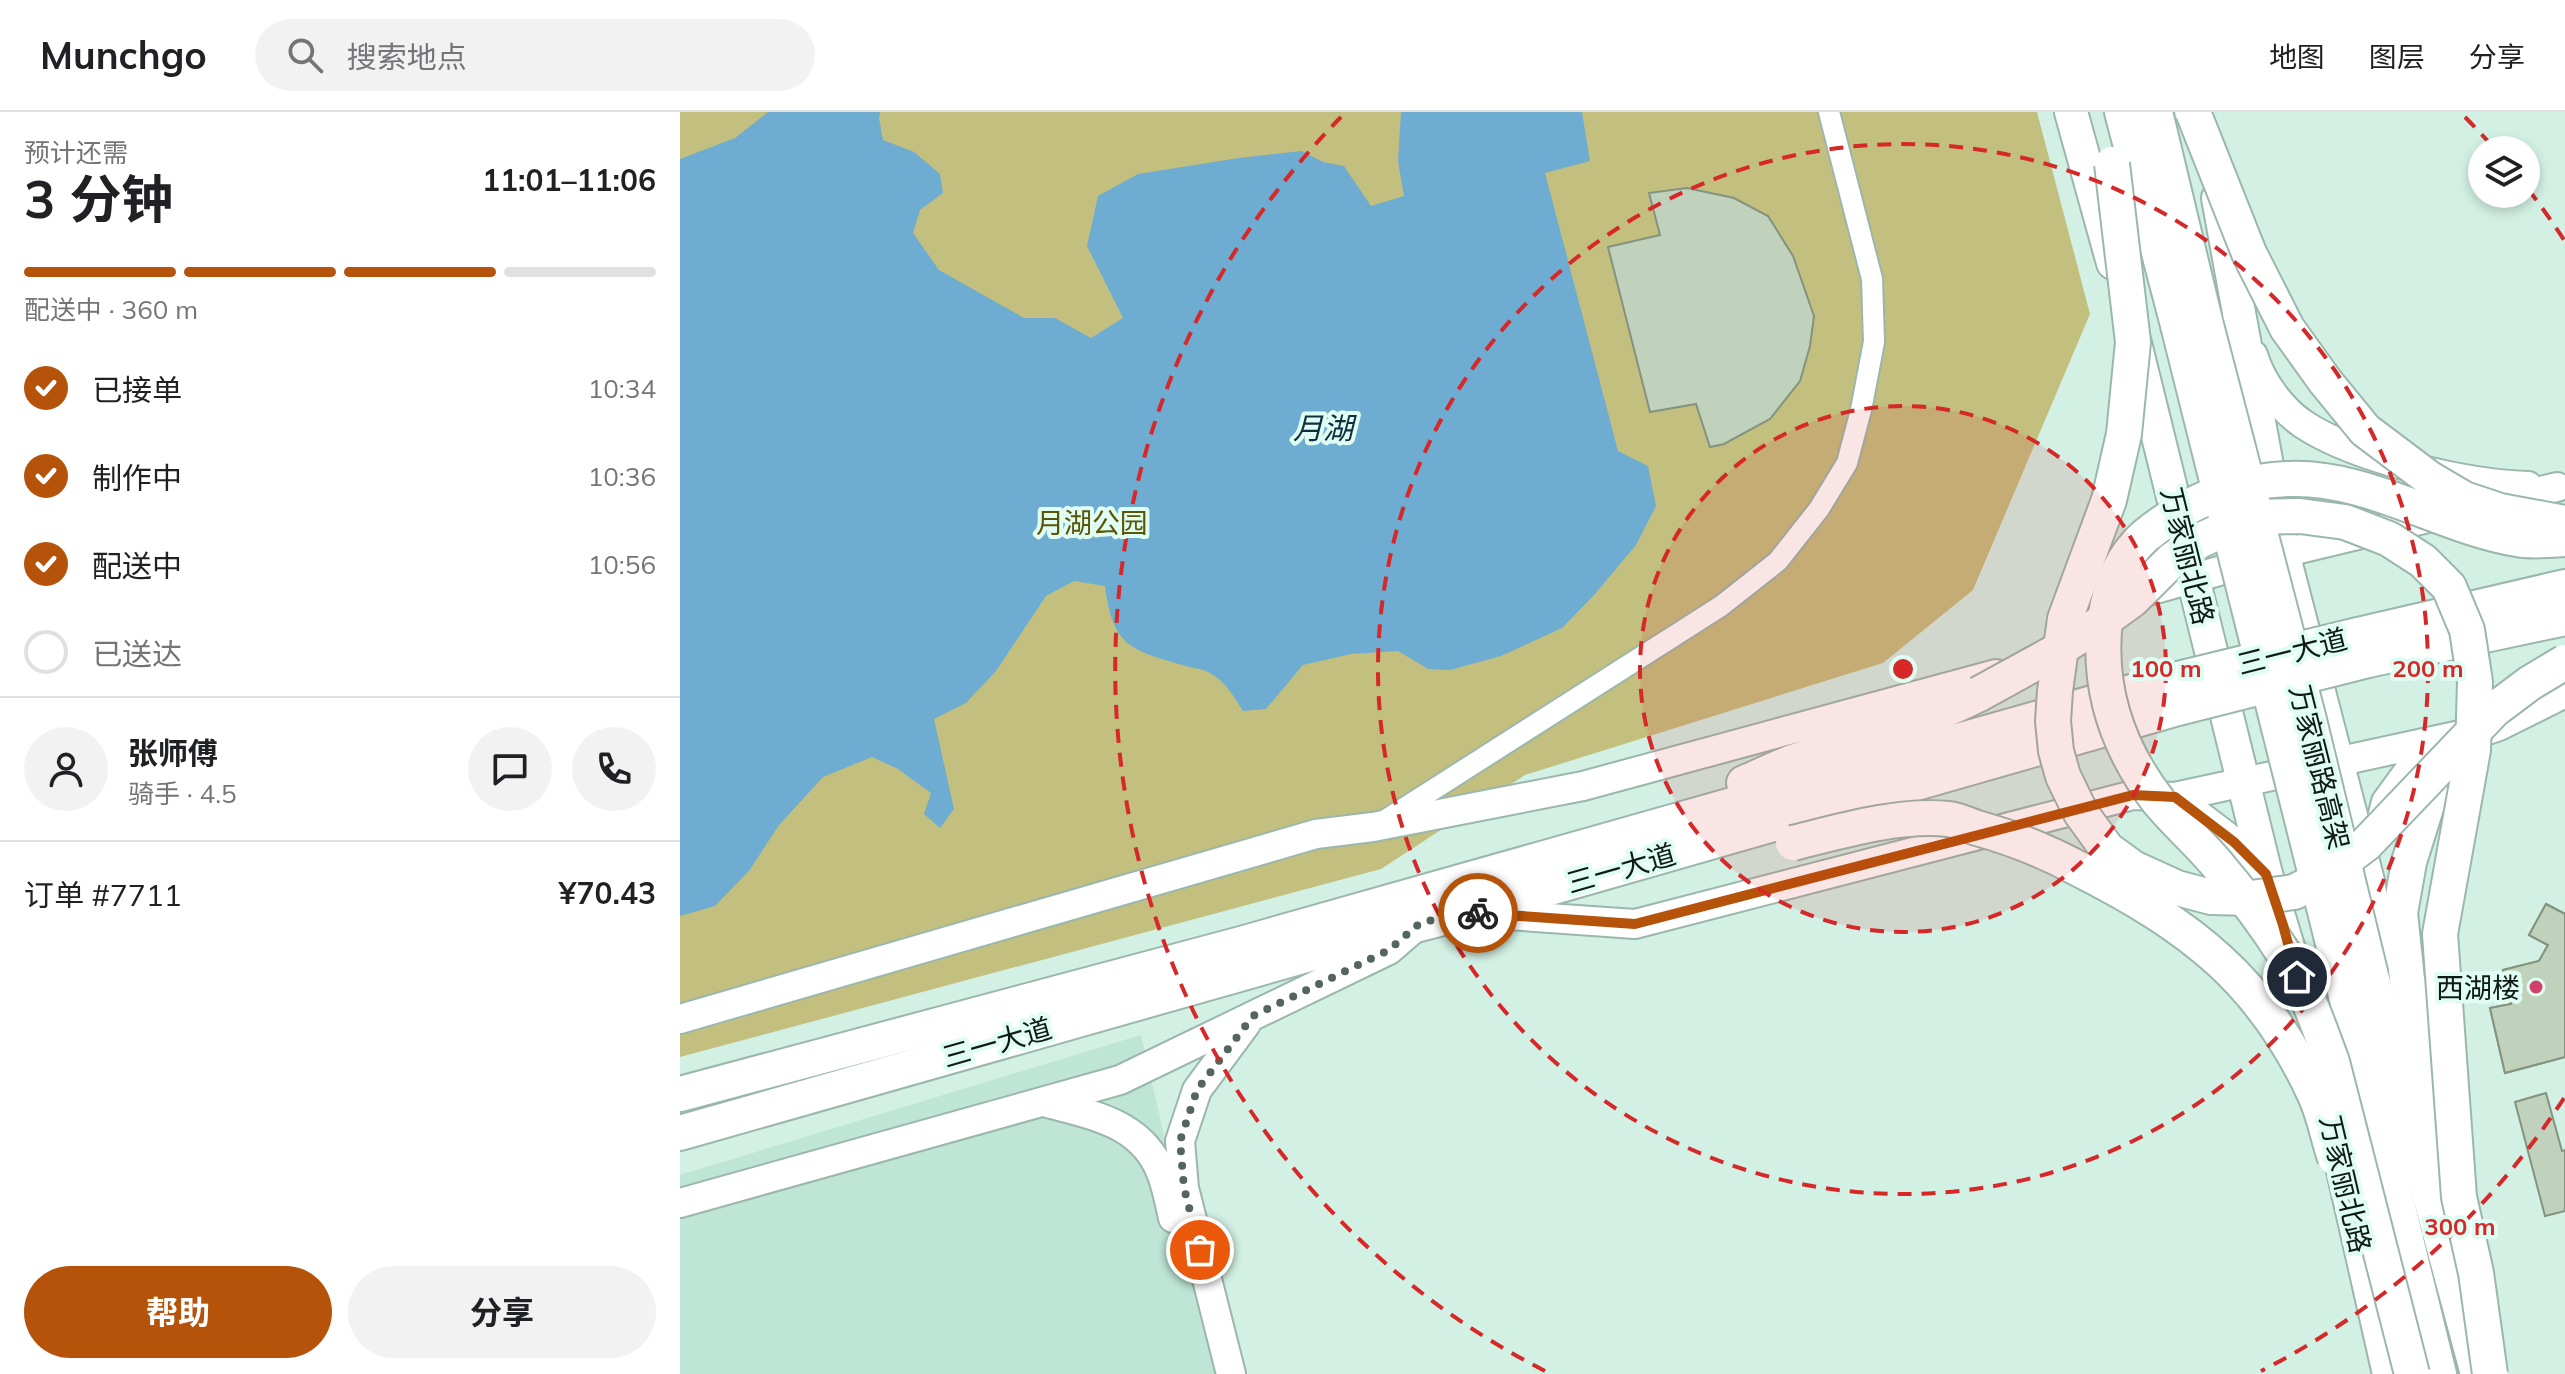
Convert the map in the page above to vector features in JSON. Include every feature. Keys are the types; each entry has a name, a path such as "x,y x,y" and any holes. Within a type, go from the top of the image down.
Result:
{"highway":[{"path":"2103,112 2133,342 2124,434 2109,500 2065,619 2053,721 2056,751 2063,776 2081,813 2107,849 2133,868 2177,888 2211,897 2251,898 2294,892 2320,879 2366,844 2494,710 2565,662"},
{"name":"万家丽路高架","path":"2122,112 2270,689 2412,1372"},
{"name":"万家丽路高架","path":"2155,112 2370,972 2478,1374"},
{"path":"2193,112 2249,253 2287,328 2365,430 2430,479 2464,499 2500,511 2565,523"},
{"path":"2412,1372 2332,1062 2316,1018 2287,958 2221,869 2160,802 2122,742 2109,707 2103,670 2102,644 2107,607 2114,580 2132,547 2160,524 2195,503 2258,481 2290,478 2316,480 2355,489 2519,540 2565,539"},
{"path":"1609,839 1796,761 1929,717 1979,694 2099,624 2132,600 2172,560 2199,541 2251,517 2300,516 2345,522 2389,539 2423,561 2449,587 2467,630 2475,682 2473,750 2440,934 2459,1197"},
{"name":"三一大道","path":"680,1094 1241,944 1609,839 2363,648 2565,587"},
{"name":"三一大道","path":"2363,648 2565,618"},
{"name":"三一大道","path":"680,1133 1538,891 2174,694"},
{"path":"2439,766 2409,862 2400,913 2407,979 2476,1273 2490,1374"},
{"path":"1538,891 1602,893 1868,824 1949,819 2035,846 2146,905 2208,948 2231,970 2261,1004 2285,1041 2316,1096 2360,1241 2412,1372"}],"main road":[{"name":"万家丽北路","path":"2071,112 2141,365 2266,874 2283,925 2323,1082 2412,1372"},
{"path":"2203,112 2283,553 2368,881 2402,1051 2452,1234 2497,1374"},
{"path":"2237,304 2255,362 2267,385 2282,406 2303,424 2373,457 2496,485 2561,488"},
{"path":"2134,595 2283,553 2561,488"},
{"path":"680,1019 1316,834 1373,827 1583,786 2036,662 2105,622 2134,595 2154,567 2174,501"},
{"path":"2368,881 2386,802 2410,769 2433,749 2499,726 2565,693"},
{"path":"1466,912 1635,924 2133,795 2175,797 2499,726"},
{"path":"2175,797 2234,842 2266,874"},
{"path":"680,1203 1120,1080 1389,950 1420,923"},
{"path":"1231,1374 1184,1188 1180,1141 1197,1090 1253,1016"},
{"path":"1044,1102 1115,1121 1141,1140 1161,1172 1213,1374"}],"street":[{"path":"1373,827 1721,606 1778,561 1819,509 1847,463 1874,342 1872,279 1829,112"}],"shaded area":[{"path":"1141,1035 1194,1265 1223,1374 680,1374 680,1175"}],"green space":[{"name":"月湖公园","path":"680,112 2037,112 2090,314 1973,590 1883,663 1525,775 1381,869 680,1057"}],"water":[{"name":"月湖","path":"768,112 880,112 883,140 914,152 940,174 943,193 920,210 913,233 939,270 1024,318 1055,318 1091,338 1123,318 1087,246 1098,196 1138,174 1302,151 1323,162 1344,166 1371,206 1404,196 1398,161 1401,112 1582,112 1590,161 1545,173 1618,451 1648,466 1656,506 1636,545 1562,628 1501,656 1450,670 1428,669 1398,651 1351,654 1303,665 1266,709 1243,711 1225,685 1210,673 1138,650 1128,643 1113,622 1105,586 1074,581 1046,596 996,671 966,703 934,719 954,809 940,828 924,814 931,793 898,769 872,757 823,777 779,825 749,871 715,906 680,916 680,159 735,138"}],"building":[{"path":"1687,188 1734,198 1768,216 1793,256 1814,316 1810,346 1800,381 1770,419 1724,444 1710,447 1696,404 1650,412 1608,247 1660,235 1649,193"},
{"name":"西湖楼","path":"2546,904 2565,914 2565,1057 2505,1073 2490,1008 2511,1004 2503,970 2539,961 2548,945 2529,935"},
{"name":"西湖楼","path":"2546,904 2565,914 2565,1057 2505,1073 2490,1008 2511,1004 2503,970 2539,961 2548,945 2529,935"},
{"path":"2546,1093 2562,1151 2565,1150 2565,1211 2545,1216 2515,1102"}],"way so far":[{"path":"1200,1250 1184,1188 1180,1141 1197,1090 1253,1016 1389,950 1420,923 1466,912 1478,913"}],"place":[{"name":"西湖楼","path":"2536,987"}],"route":[{"path":"1478,913 1635,924 2133,795 2175,797 2234,842 2266,874 2297,977"}]}
